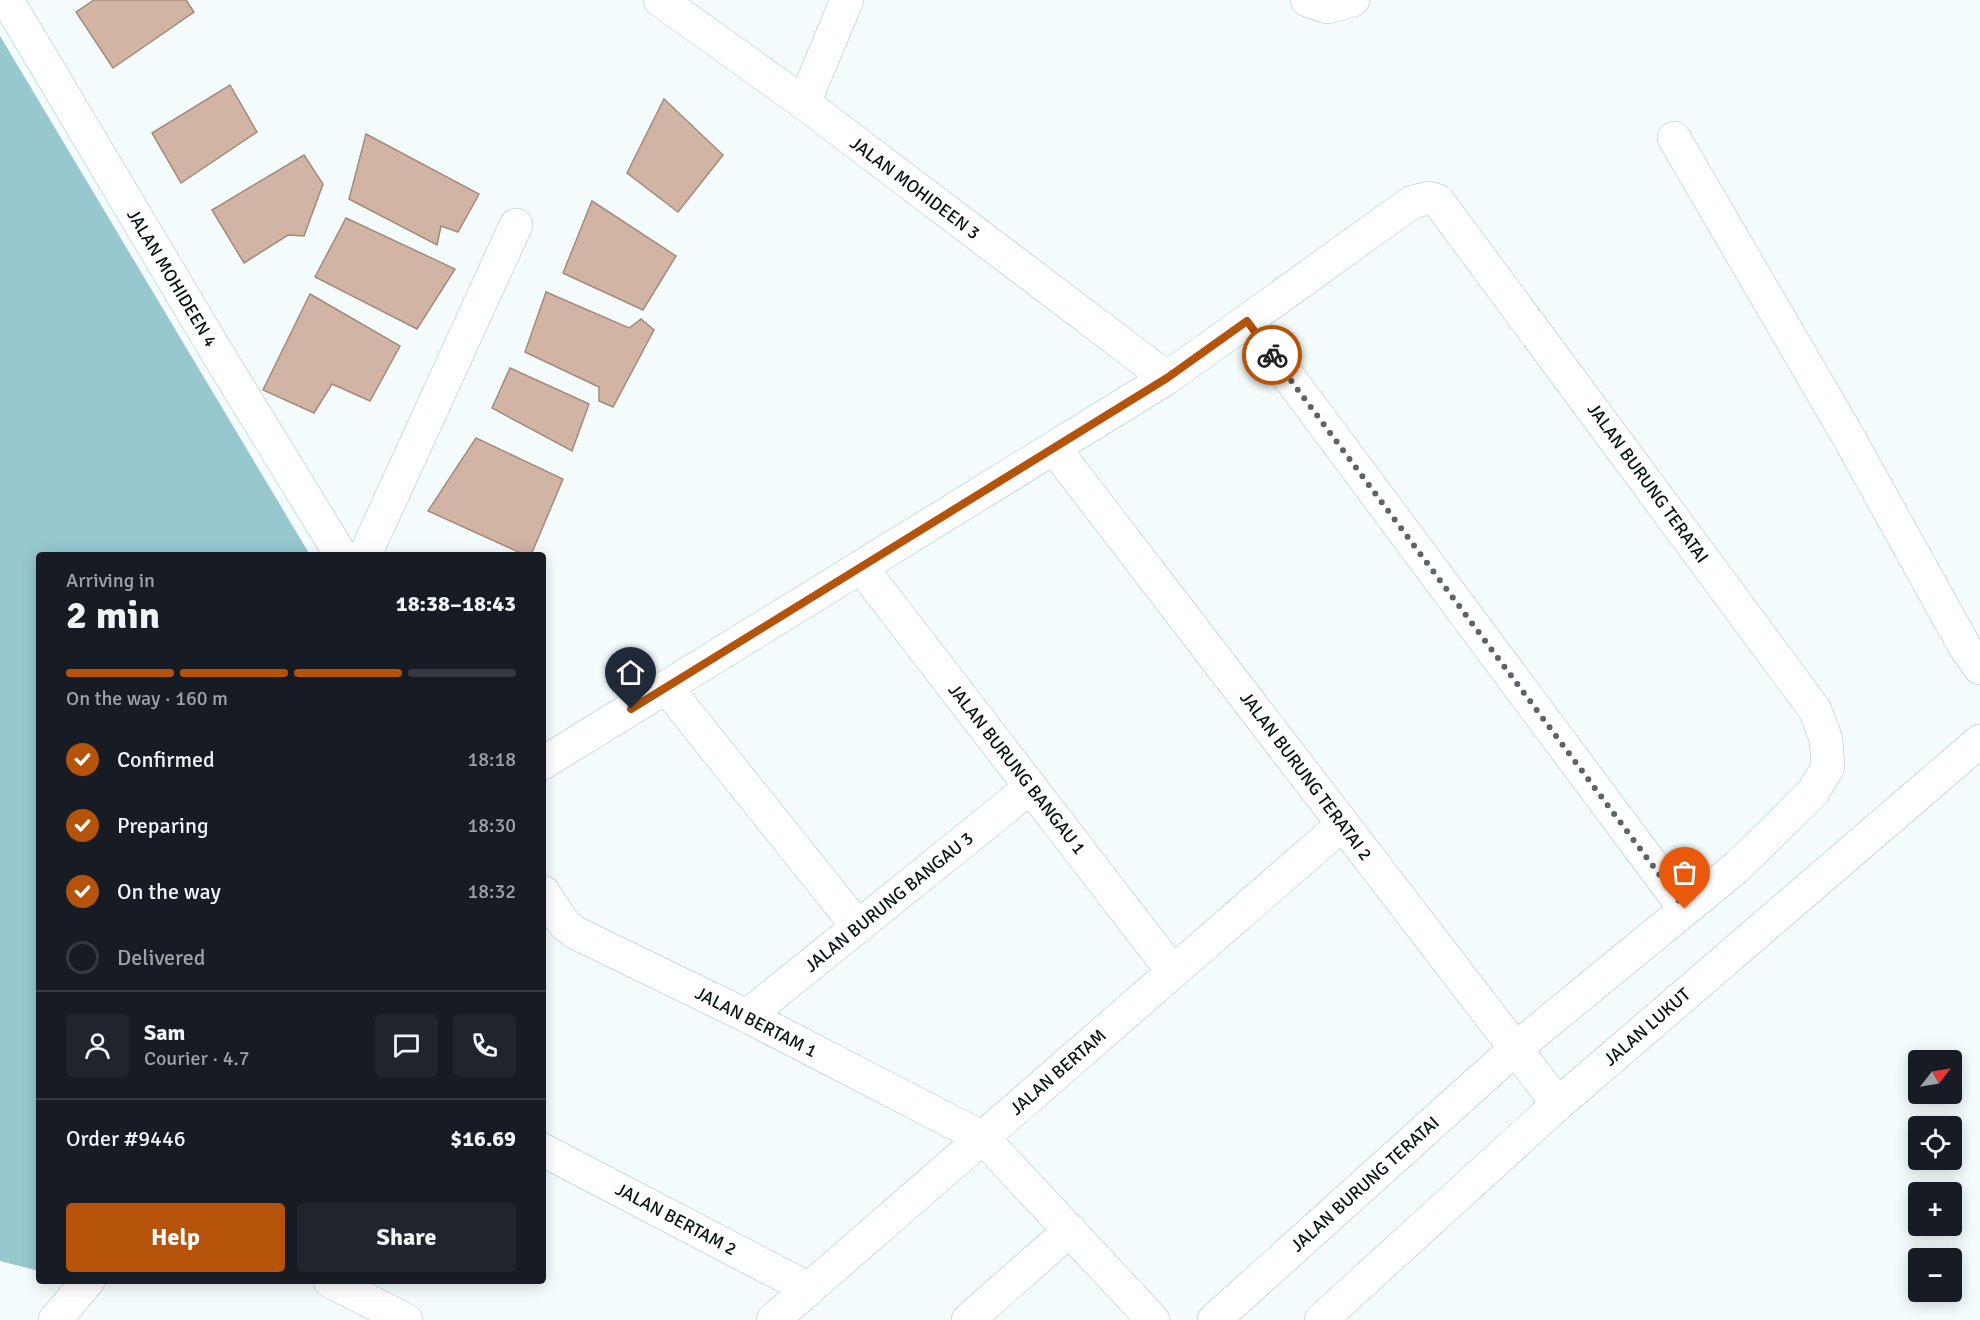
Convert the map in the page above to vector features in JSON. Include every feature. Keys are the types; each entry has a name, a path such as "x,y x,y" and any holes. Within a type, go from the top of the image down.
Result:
{"street":[{"name":"JALAN MOHIDEEN 4","path":"7,0 213,346 339,552"},
{"name":"JALAN MOHIDEEN 3","path":"660,0 804,104 1167,378"},
{"path":"804,104 847,0"},
{"path":"1307,0 1328,8 1350,2"},
{"path":"1674,138 1845,430 1965,647 1980,668"},
{"name":"JALAN BURUNG TERATAI","path":"1214,1320 1515,1049 1737,867 1813,792 1828,767 1826,739 1815,710 1445,207 1429,198 1412,202 1247,321"},
{"path":"366,552 516,225"},
{"path":"546,761 1167,378 1247,321 1685,909"},
{"name":"JALAN BURUNG TERATAI 2","path":"1054,448 1558,1104"},
{"name":"JALAN BURUNG BANGAU 1","path":"861,567 1173,972"},
{"path":"666,687 858,927"},
{"name":"JALAN LUKUT","path":"1322,1320 1558,1104 1980,741"},
{"name":"JALAN BURUNG BANGAU 3","path":"747,1016 1031,787"},
{"name":"JALAN BERTAM","path":"773,1320 1343,824"},
{"name":"JALAN BERTAM 1","path":"546,896 571,929 747,1016 983,1138 1153,1320"},
{"name":"JALAN BERTAM 2","path":"546,1152 809,1289"},
{"path":"968,1320 1070,1230"},
{"path":"55,1320 85,1284"},
{"path":"336,1284 406,1320"}],"shaded area":[{"path":"0,36 308,552 36,552 36,1270 0,1261"}],"building":[{"path":"94,0 186,0 194,12 113,68 76,12"},
{"path":"230,85 257,132 181,183 152,133"},
{"path":"664,99 723,155 678,212 627,173"},
{"path":"366,134 479,194 458,232 441,226 437,245 349,199"},
{"path":"304,155 323,184 304,236 288,235 244,263 212,210"},
{"path":"592,201 676,256 643,310 563,273"},
{"path":"346,218 455,269 417,329 315,277"},
{"path":"546,292 629,328 641,319 654,330 613,407 599,401 599,387 525,352"},
{"path":"310,294 400,346 370,401 332,384 314,413 263,390"},
{"path":"510,368 589,404 572,451 492,408"},
{"path":"476,438 563,479 532,552 518,552 428,511"}],"way so far":[{"path":"1272,355 1685,909"}],"route":[{"path":"631,709 1167,378 1247,321 1272,355"}]}
